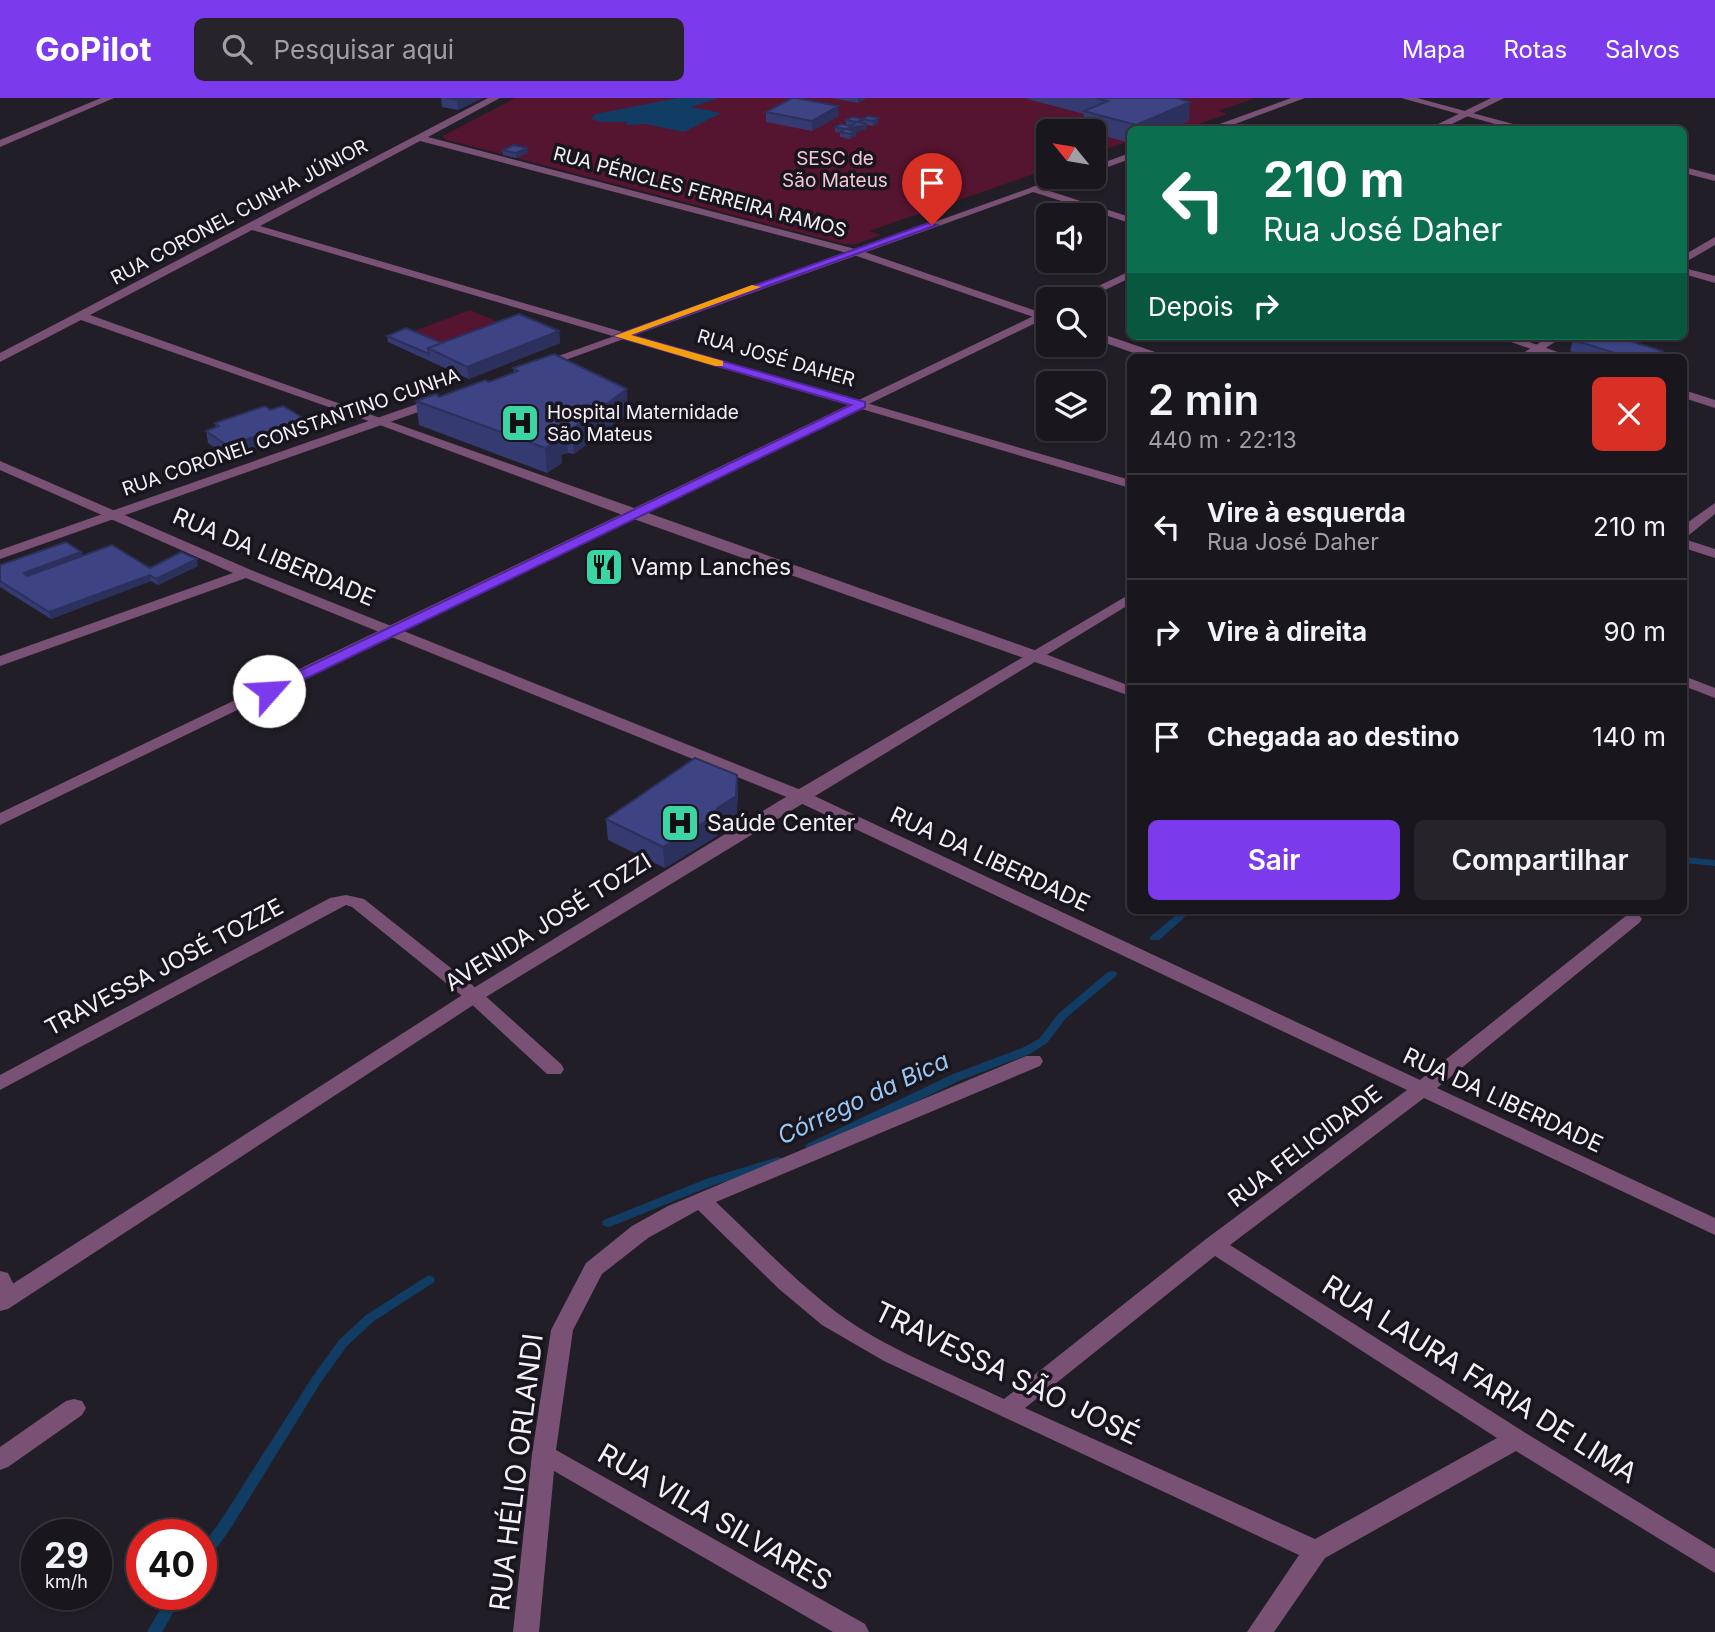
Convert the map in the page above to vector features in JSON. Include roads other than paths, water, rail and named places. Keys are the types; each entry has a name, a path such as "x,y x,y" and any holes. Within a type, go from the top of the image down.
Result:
{"street":[{"path":"0,144 108,98"},
{"name":"RUA CORONEL CUNHA JÚNIOR","path":"0,358 495,98"},
{"path":"1220,126 1300,98"},
{"path":"1406,98 1515,126"},
{"path":"1439,126 1499,98"},
{"name":"RUA PÉRICLES FERREIRA RAMOS","path":"419,138 855,253 1036,313"},
{"path":"1106,165 1127,157"},
{"path":"1687,171 1715,178"},
{"path":"521,371 1034,189 1127,219"},
{"name":"RUA JOSÉ DAHER","path":"249,226 1127,483"},
{"path":"1687,258 1715,240"},
{"path":"1687,272 1715,280"},
{"path":"1102,287 1127,275"},
{"path":"80,316 382,421 633,514 1127,690"},
{"path":"0,820 1036,321"},
{"path":"1106,339 1148,354"},
{"path":"1513,340 1557,354"},
{"path":"1528,354 1551,340"},
{"name":"RUA CORONEL CONSTANTINO CUNHA","path":"0,555 458,394"},
{"path":"1687,395 1715,404"},
{"name":"RUA DA LIBERDADE","path":"0,465 246,573 391,633 800,796 1715,1227"},
{"path":"1687,530 1715,507"},
{"path":"1687,544 1715,554"},
{"path":"0,661 246,573"},
{"name":"AVENIDA JOSÉ TOZZI","path":"3,1293 474,996 1127,600"},
{"path":"1687,682 1715,693"},
{"name":"TRAVESSA JOSÉ TOZZE","path":"0,1083 336,902 352,901 474,996"},
{"name":"RUA FELICIDADE","path":"1006,1410 1213,1245 1422,1089 1633,919"},
{"path":"474,996 554,1069"},
{"name":"RUA HÉLIO ORLANDI","path":"526,1632 544,1454 562,1330 594,1269 640,1232 675,1212 1033,1061"},
{"name":"TRAVESSA SÃO JOSÉ","path":"703,1202 787,1283 831,1319 892,1355 1316,1551"},
{"name":"RUA LAURA FARIA DE LIMA","path":"1213,1245 1516,1439 1715,1562"},
{"path":"0,1460 74,1408"},
{"path":"1260,1632 1316,1551 1516,1439"},
{"name":"RUA VILA SILVARES","path":"544,1454 856,1632"}],"water":[{"path":"677,98 719,98 691,107 721,113 684,132 645,124 626,125 627,122 591,119 596,114"}],"waterway":[{"name":"Córrego da Bica","path":"1687,860 1715,863"},
{"name":"Córrego da Bica","path":"1155,938 1183,914"},
{"name":"Córrego da Bica","path":"811,1147 957,1077 1026,1051 1043,1041 1062,1016 1112,974"},
{"name":"Córrego da Bica","path":"608,1223 710,1182 778,1161"},
{"name":"Córrego da Bica","path":"217,1536 317,1379 343,1343 370,1318 429,1280"},
{"name":"Córrego da Bica","path":"154,1632 167,1610"}],"place":[{"name":"Hospital Maternidade São Mateus","path":"520,423"},
{"name":"Vamp Lanches","path":"604,567"},
{"name":"Saúde Center","path":"680,823"}],"park label":[{"name":"SESC de São Mateus","path":"835,169"}]}
